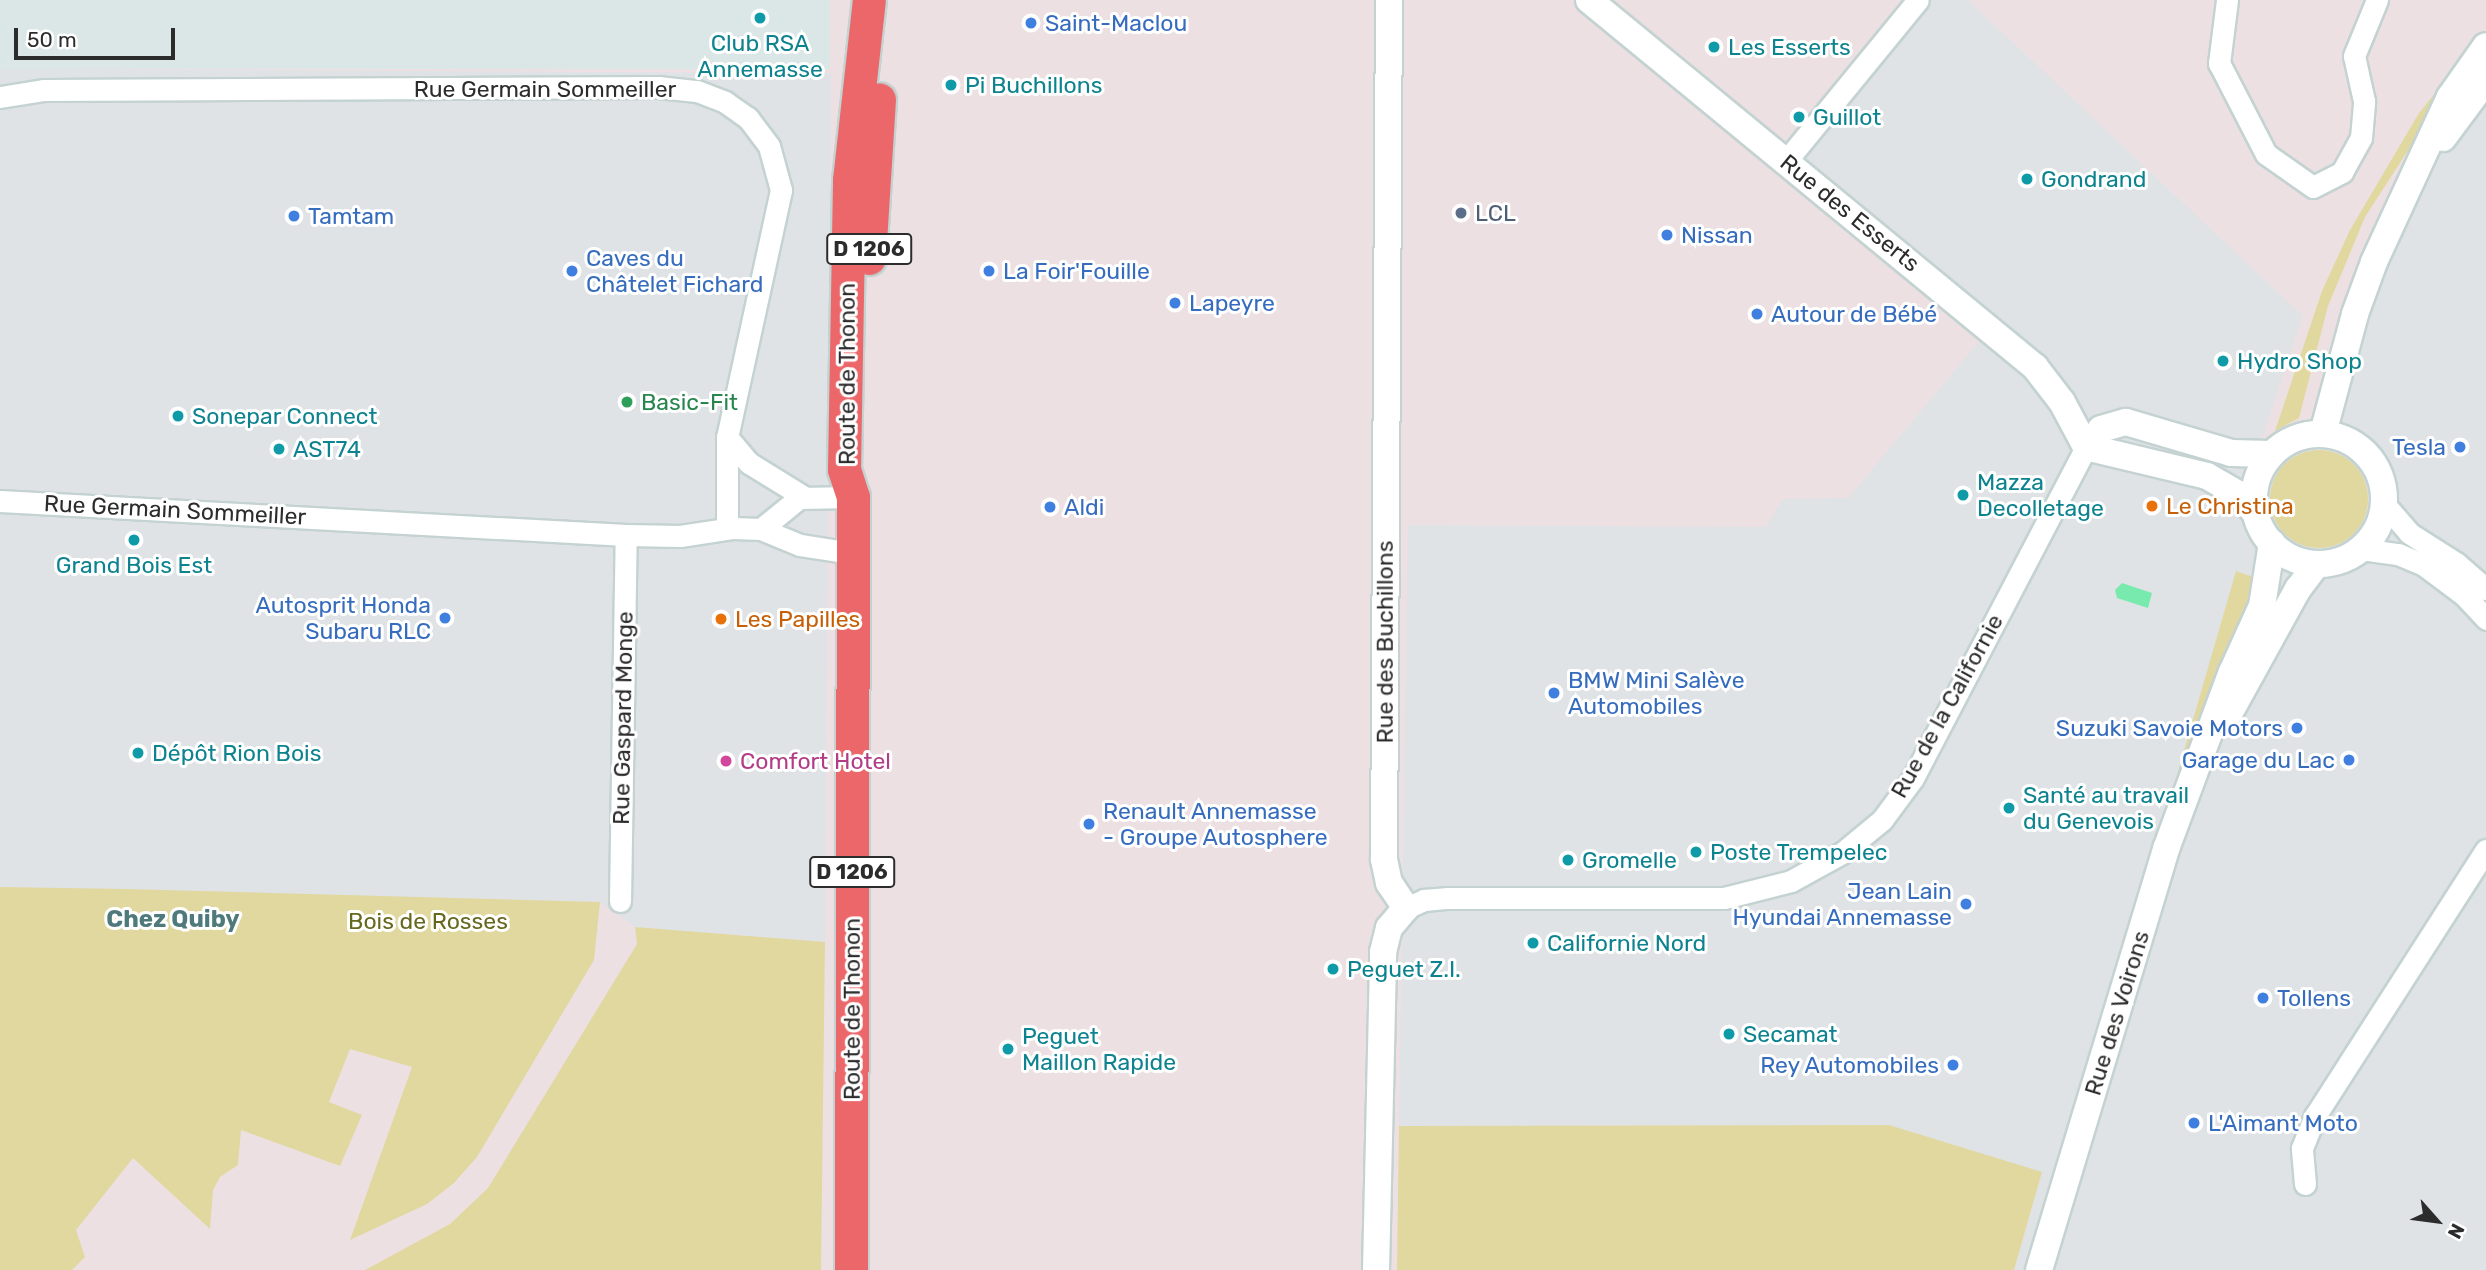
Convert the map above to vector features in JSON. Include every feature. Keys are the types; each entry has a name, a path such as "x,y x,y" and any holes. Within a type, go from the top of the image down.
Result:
{"main road":[{"name":"Route de Thonon","path":"851,1270 853,496 844,470 848,193 869,0"},
{"name":"Route de Thonon","path":"853,496 864,470 869,250 886,0"}],"street":[{"name":"Rue des Buchillons","path":"1389,0 1384,859 1387,878 1406,908"},
{"name":"Rue des Esserts","path":"1589,0 2035,367 2062,402 2086,447"},
{"path":"1786,161 1918,0"},
{"path":"2227,0 2219,63 2266,154 2314,187 2342,172 2361,138 2364,101 2354,55 2377,0"},
{"path":"2323,433 2362,291 2450,97 2486,46"},
{"path":"2418,170 2486,80"},
{"name":"Rue Germain Sommeiller","path":"0,97 44,90 683,88 711,95 739,111 763,135 777,165 781,190 727,437 727,528"},
{"path":"2255,512 2256,481 2271,454 2289,441 2323,433 2351,443 2374,462 2384,487 2385,505 2377,529 2361,549 2340,560 2317,564 2297,560 2272,543 2255,512 2240,495 2207,476 2086,447 2101,429 2126,422 2231,453 2271,454"},
{"path":"727,437 749,463 804,497"},
{"name":"Rue de la Californie","path":"1406,908 1424,900 1448,898 1724,898 1791,881 1842,853 1882,820 1913,778 2086,447"},
{"path":"761,529 793,500 804,497 853,496"},
{"name":"Rue Germain Sommeiller","path":"0,501 625,535 680,536 727,528 761,529 800,545 852,553"},
{"path":"2385,505 2409,533 2456,563 2486,589"},
{"name":"Rue Gaspard Monge","path":"620,901 625,535"},
{"name":"Rue des Voirons","path":"2039,1270 2166,849 2203,758 2232,673 2262,606 2272,543"},
{"path":"2361,549 2398,554 2424,565 2464,594 2486,619"},
{"name":"Rue des Voirons","path":"2203,758 2317,564"},
{"path":"2305,1184 2302,1148 2315,1116 2486,850"},
{"path":"1376,1270 1383,952 1389,928 1406,908"}],"shaded area":[{"path":"0,0 830,0 830,69 0,69"},
{"path":"1918,0 1968,0 2303,316 2261,442 2325,422 2357,309 2486,59 2486,1270 2014,1270 2042,1172 1399,1126 1408,525 1766,527 1783,499 1848,498 1990,328 1786,161"},
{"path":"0,69 831,73 825,942 635,927 600,902 0,887"},
{"path":"2122,583 2152,593 2148,608 2117,598 2115,590"}],"green space":[{"path":"2486,30 2365,217 2328,306 2299,418 2275,431 2322,291 2350,230 2419,113"},
{"path":"2319,450 2338,453 2354,464 2365,480 2368,499 2365,518 2354,534 2338,545 2319,548 2300,545 2284,534 2273,518 2270,499 2273,480 2284,464 2300,453"},
{"path":"2236,571 2259,579 2249,616 2177,775"},
{"name":"Bois de Rosses","path":"0,887 600,902 594,960 477,1157 454,1183 427,1204 350,1240 412,1067 350,1049 329,1102 362,1115 340,1166 241,1130 238,1165 220,1177 213,1190 210,1229 133,1158 76,1230 85,1257 72,1270 0,1270"},
{"path":"635,927 825,942 821,1270 365,1270 450,1224 488,1188 637,944"},
{"path":"1889,1125 2042,1172 2014,1270 1397,1270 1399,1126"}],"place":[{"name":"Club RSA Annemasse","path":"760,18"},
{"name":"Saint-Maclou","path":"1031,23"},
{"name":"Les Esserts","path":"1714,47"},
{"name":"Pi Buchillons","path":"951,85"},
{"name":"Guillot","path":"1799,117"},
{"name":"Gondrand","path":"2027,179"},
{"name":"LCL","path":"1461,213"},
{"name":"Tamtam","path":"294,216"},
{"name":"Nissan","path":"1667,235"},
{"name":"Caves du Châtelet Fichard","path":"572,271"},
{"name":"La Foir'Fouille","path":"989,271"},
{"name":"Lapeyre","path":"1175,303"},
{"name":"Autour de Bébé","path":"1757,314"},
{"name":"Hydro Shop","path":"2223,361"},
{"name":"Basic-Fit","path":"627,402"},
{"name":"Sonepar Connect","path":"178,416"},
{"name":"Tesla","path":"2460,447"},
{"name":"AST74","path":"279,449"},
{"name":"Mazza Decolletage","path":"1963,495"},
{"name":"Le Christina","path":"2152,506"},
{"name":"Aldi","path":"1050,507"},
{"name":"Grand Bois Est","path":"134,540"},
{"name":"Autosprit Honda Subaru RLC","path":"445,618"},
{"name":"Les Papilles","path":"721,619"},
{"name":"BMW Mini Salève Automobiles","path":"1554,693"},
{"name":"Suzuki Savoie Motors","path":"2297,728"},
{"name":"Dépôt Rion Bois","path":"138,753"},
{"name":"Garage du Lac","path":"2349,760"},
{"name":"Comfort Hotel","path":"726,761"},
{"name":"Santé au travail du Genevois","path":"2009,808"},
{"name":"Renault Annemasse - Groupe Autosphere","path":"1089,824"},
{"name":"Poste Trempelec","path":"1696,852"},
{"name":"Gromelle","path":"1568,860"},
{"name":"Jean Lain Hyundai Annemasse","path":"1966,904"},
{"name":"Californie Nord","path":"1533,943"},
{"name":"Peguet Z.I.","path":"1333,969"},
{"name":"Tollens","path":"2263,998"},
{"name":"Secamat","path":"1729,1034"},
{"name":"Peguet Maillon Rapide","path":"1008,1049"},
{"name":"Rey Automobiles","path":"1953,1065"},
{"name":"L'Aimant Moto","path":"2194,1123"}],"district":[{"name":"Chez Quiby","path":"173,920"}]}
